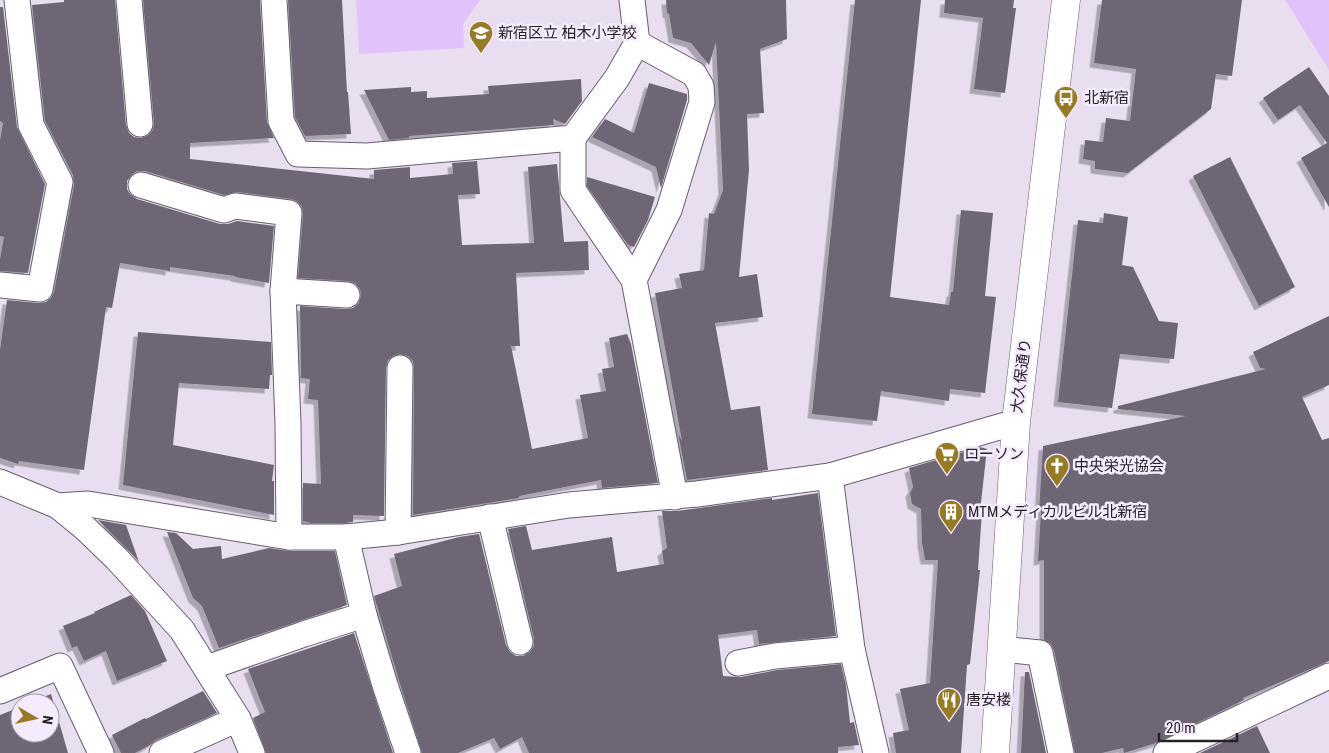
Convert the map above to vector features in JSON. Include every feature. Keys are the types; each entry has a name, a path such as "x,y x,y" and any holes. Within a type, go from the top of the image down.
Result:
{"main road":[{"name":"大久保通り","path":"995,753 1016,422 1066,0"}],"street":[{"path":"0,285 40,289 60,182 32,125 17,0"},
{"path":"129,0 140,124"},
{"path":"274,0 281,121 298,154 367,156 573,138"},
{"path":"632,0 637,43 617,78 573,138 573,190 634,280 676,497"},
{"path":"634,280 669,210 702,102 701,86 694,74 637,43"},
{"path":"141,185 224,210 235,206 289,213 283,291 288,424 289,537"},
{"path":"283,291 347,295"},
{"path":"398,532 400,368"},
{"path":"58,506 88,504 289,537 346,537 398,532 569,505 676,497 830,476 1016,422"},
{"path":"830,476 852,648 876,753"},
{"path":"0,482 58,506 92,534 176,623 207,668 238,719 252,753"},
{"path":"490,517 520,642"},
{"path":"346,537 364,615 384,685 408,753"},
{"path":"207,668 364,615"},
{"path":"738,663 775,656 852,648"},
{"path":"1002,650 1040,653 1061,753"},
{"path":"0,691 60,666 101,753"},
{"path":"1166,753 1329,676"},
{"path":"162,753 238,719"}],"shaded area":[{"path":"356,0 480,0 463,24 464,48 359,54"},
{"path":"1285,0 1329,0 1329,70"}],"building":[{"path":"64,0 115,0 126,125 129,133 134,137 141,138 149,135 153,130 154,123 143,0 260,0 267,122 274,138 190,143 190,159 374,179 374,170 410,167 410,178 453,174 452,163 477,161 480,194 458,195 462,245 534,243 528,167 557,164 564,242 588,241 589,270 516,273 520,346 511,346 532,449 588,438 580,395 606,391 602,369 614,367 609,338 627,334 631,344 658,483 602,488 601,480 519,496 519,498 413,515 414,368 413,361 408,356 400,354 388,360 386,368 384,516 353,515 353,522 345,523 311,523 303,521 303,483 321,484 318,400 308,399 310,379 301,378 300,306 353,308 359,303 360,289 355,283 348,281 298,278 303,214 302,207 297,201 237,192 224,195 145,171 137,171 127,181 127,189 137,199 220,224 237,221 274,226 269,283 170,267 170,271 120,263 112,308 106,307 84,470 19,461 18,464 0,458 0,350 7,300 39,303 46,302 51,298 54,292 74,185 73,175 45,121 32,5 64,2"},
{"path":"288,0 342,0 351,134 305,136 295,117"},
{"path":"666,0 786,0 787,39 760,49 764,113 747,114 749,170 739,277 757,274 763,317 715,323 731,410 760,406 768,470 687,480 678,433 682,441 655,293 682,288 679,274 704,270 709,213 714,214 723,190 716,42 709,65 691,43 673,38"},
{"path":"855,0 921,0 890,297 949,305 951,292 953,292 961,210 993,213 985,296 996,297 985,393 950,389 949,401 881,391 877,421 812,414"},
{"path":"945,0 1014,0 1013,8 1016,8 1005,93 974,89 983,18 944,13"},
{"path":"1102,0 1242,0 1232,76 1216,74 1211,109 1128,173 1095,169 1095,161 1083,159 1085,140 1103,142 1106,118 1130,121 1136,69 1094,63"},
{"path":"0,7 3,7 17,127 45,184 28,273 0,271 4,237 0,236 0,141 3,123 0,121"},
{"path":"1309,67 1329,96 1329,207 1301,158 1327,143 1300,105 1278,120 1263,98"},
{"path":"581,79 582,101 565,124 553,119 554,125 409,136 409,138 389,140 364,90 411,87 411,92 427,91 427,98 489,94 488,86"},
{"path":"649,83 687,94 687,100 661,188 656,167 592,137 605,119 634,133"},
{"path":"1230,157 1295,287 1259,306 1193,176"},
{"path":"587,177 655,197 648,220 634,247 628,245 587,186"},
{"path":"1104,213 1128,217 1122,265 1133,267 1159,321 1178,323 1174,359 1120,354 1112,408 1058,402 1078,220 1103,223"},
{"path":"1329,316 1329,385 1302,397 1322,440 1329,438 1329,661 1243,698 1244,700 1156,743 1124,753 1123,748 1102,753 1075,753 1054,650 1050,643 1044,640 1044,560 1038,561 1043,446 1186,416 1118,409 1118,406 1266,369 1260,368 1253,352"},
{"path":"138,332 271,342 272,375 270,375 269,389 179,383 173,445 274,465 272,481 274,481 274,515 123,485"},
{"path":"980,447 987,449 980,511 982,511 978,570 980,570 970,664 967,665 961,753 896,753 893,733 909,730 900,689 930,683 938,560 925,560 922,543 921,509 912,504 910,493 913,487 909,468"},
{"path":"818,493 836,636 759,644 757,630 718,635 723,676 741,677 777,670 841,664 846,685 850,723 854,722 859,745 838,747 838,753 529,753 522,737 500,749 494,738 458,753 422,753 374,596 402,586 394,554 459,537 479,534 506,645 510,652 516,656 523,656 530,652 534,646 534,639 508,529 526,526 532,550 612,537 617,572 664,564 662,551 667,548 662,511 677,511"},
{"path":"98,520 126,525 139,562 127,549"},
{"path":"167,532 176,533 193,549 221,546 222,559 269,548 289,551 335,551 347,605 219,648 202,606 193,598"},
{"path":"131,595 145,611 167,661 117,681 106,651 84,661 77,646 72,648 63,626"},
{"path":"354,633 393,753 266,753 253,718 265,712 248,669"},
{"path":"1025,672 1029,672 1046,753 1021,753"},
{"path":"203,691 217,713 156,740 135,753 121,753 112,735"},
{"path":"10,711 10,743 60,743 60,725 68,753 0,753 0,715"},
{"path":"1257,726 1270,753 1200,753"}],"place":[{"name":"新宿区立 柏木小学校","path":"481,54"},
{"name":"北新宿","path":"1066,119"},
{"name":"ローソン","path":"947,475"},
{"name":"中央栄光協会","path":"1057,487"},
{"name":"MTMメディカルビル北新宿","path":"951,533"},
{"name":"唐安楼","path":"949,721"}]}
